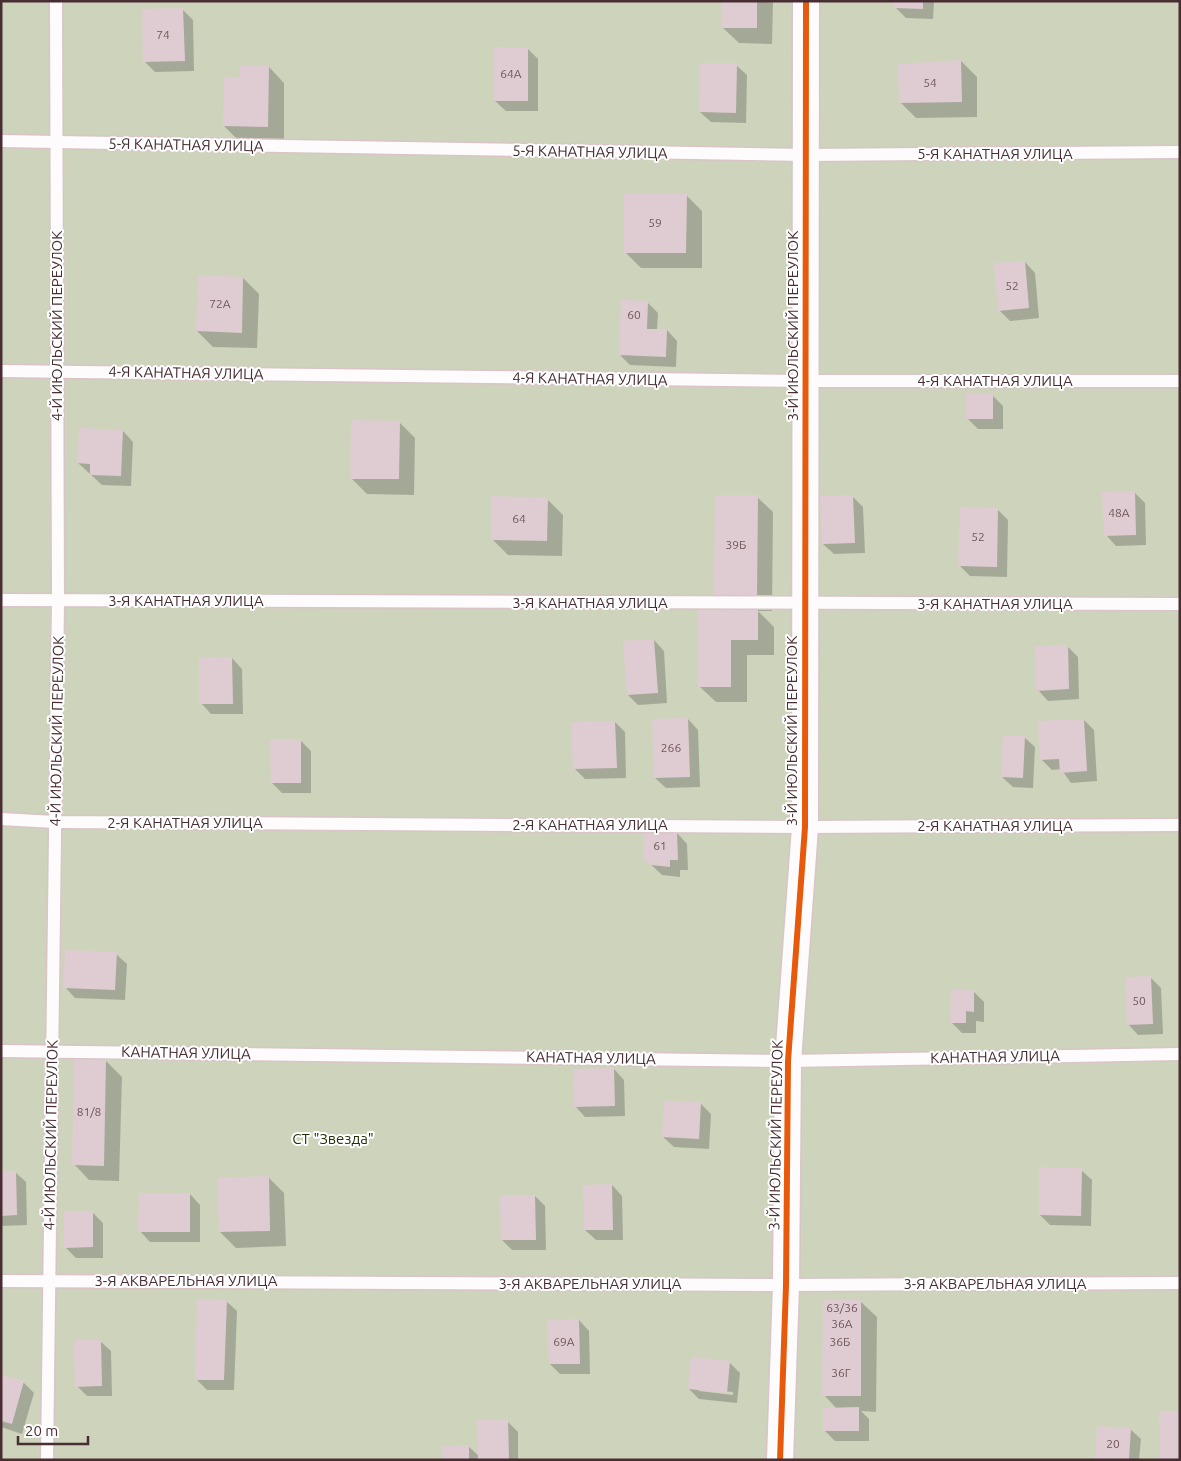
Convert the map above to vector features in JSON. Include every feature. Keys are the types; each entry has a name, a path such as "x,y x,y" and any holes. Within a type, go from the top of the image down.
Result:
{"street":[{"name":"3-Й ИЮЛЬСКИЙ ПЕРЕУЛОК","path":"780,1460 786,1285 788,1061 805,826 806,1"}],"lane":[{"name":"4-Й ИЮЛЬСКИЙ ПЕРЕУЛОК","path":"47,1460 58,600 56,1"},
{"name":"5-Я КАНАТНАЯ УЛИЦА","path":"1,141 806,155 1180,152"},
{"name":"4-Я КАНАТНАЯ УЛИЦА","path":"1,371 805,382 1180,381"},
{"name":"3-Я КАНАТНАЯ УЛИЦА","path":"1,600 1180,604"},
{"name":"2-Я КАНАТНАЯ УЛИЦА","path":"1,819 55,822 805,826 1180,825"},
{"name":"КАНАТНАЯ УЛИЦА","path":"1,1051 788,1061 1180,1054"},
{"name":"3-Я АКВАРЕЛЬНАЯ УЛИЦА","path":"1,1281 786,1285 1180,1283"}],"green space":[{"name":"СТ \"Звезда\"","path":"1,1 1180,1 1180,1460 1,1460"}],"building":[{"path":"722,1 757,1 757,28 722,28"},
{"path":"894,1 923,1 923,9 894,8"},
{"path":"183,8 185,61 143,62 142,9"},
{"path":"494,47 528,48 528,101 494,101"},
{"path":"961,60 962,102 899,103 898,64"},
{"path":"700,63 737,63 736,113 699,112"},
{"path":"240,66 269,66 268,127 223,126 224,77 239,77"},
{"path":"624,194 687,194 686,253 624,253"},
{"path":"1025,261 1029,308 998,311 994,263"},
{"path":"198,275 243,277 242,333 196,331"},
{"path":"621,300 648,301 647,329 667,329 666,357 619,355"},
{"path":"966,394 993,394 993,419 966,419"},
{"path":"351,420 400,421 399,479 350,479"},
{"path":"79,428 123,430 121,476 90,475 90,464 77,463"},
{"path":"1135,491 1136,535 1104,536 1102,492"},
{"path":"715,495 758,495 757,595 714,595"},
{"path":"853,495 855,543 822,544 820,496"},
{"path":"491,496 548,498 547,541 491,540"},
{"path":"960,507 998,508 997,567 958,566"},
{"path":"698,609 758,609 758,640 731,640 731,687 698,687"},
{"path":"654,639 658,693 627,695 623,641"},
{"path":"1068,645 1069,689 1036,691 1035,646"},
{"path":"232,657 233,704 199,704 199,658"},
{"path":"688,718 690,777 654,778 652,719"},
{"path":"1084,719 1087,771 1060,773 1059,759 1040,760 1038,721"},
{"path":"615,721 617,768 573,769 571,722"},
{"path":"1003,735 1025,736 1023,778 1001,777"},
{"path":"270,739 301,739 301,783 271,783"},
{"path":"643,832 677,832 678,860 670,860 670,867 651,865 644,860"},
{"path":"65,950 117,952 115,990 63,988"},
{"path":"1151,976 1153,1024 1127,1025 1125,977"},
{"path":"951,990 974,990 974,1012 966,1011 966,1023 950,1023"},
{"path":"74,1059 106,1060 104,1166 72,1165"},
{"path":"614,1068 615,1106 574,1107 573,1069"},
{"path":"664,1101 701,1102 699,1139 662,1137"},
{"path":"1039,1167 1082,1168 1081,1216 1039,1215"},
{"path":"1,1171 16,1171 17,1215 1,1216"},
{"path":"269,1176 270,1231 219,1232 217,1178"},
{"path":"612,1184 613,1230 584,1230 583,1185"},
{"path":"139,1193 190,1193 190,1232 138,1232"},
{"path":"500,1195 535,1195 536,1240 501,1240"},
{"path":"64,1211 93,1211 93,1247 64,1248"},
{"path":"197,1299 227,1300 224,1380 195,1380"},
{"path":"823,1300 861,1300 861,1396 822,1396"},
{"path":"579,1319 580,1364 549,1364 547,1320"},
{"path":"74,1340 101,1340 102,1386 75,1387"},
{"path":"691,1357 730,1361 727,1393 688,1389"},
{"path":"1,1375 24,1381 12,1424 1,1421"},
{"path":"859,1407 859,1431 823,1431 823,1408"},
{"path":"1159,1411 1180,1411 1180,1460 1160,1460"},
{"path":"477,1420 508,1420 509,1460 478,1460"},
{"path":"1097,1426 1131,1428 1129,1460 1095,1460"},
{"path":"469,1445 469,1460 443,1460 442,1446"}],"cycle path":[{"path":"780,1460 786,1285 788,1061 805,827 806,1"}]}
